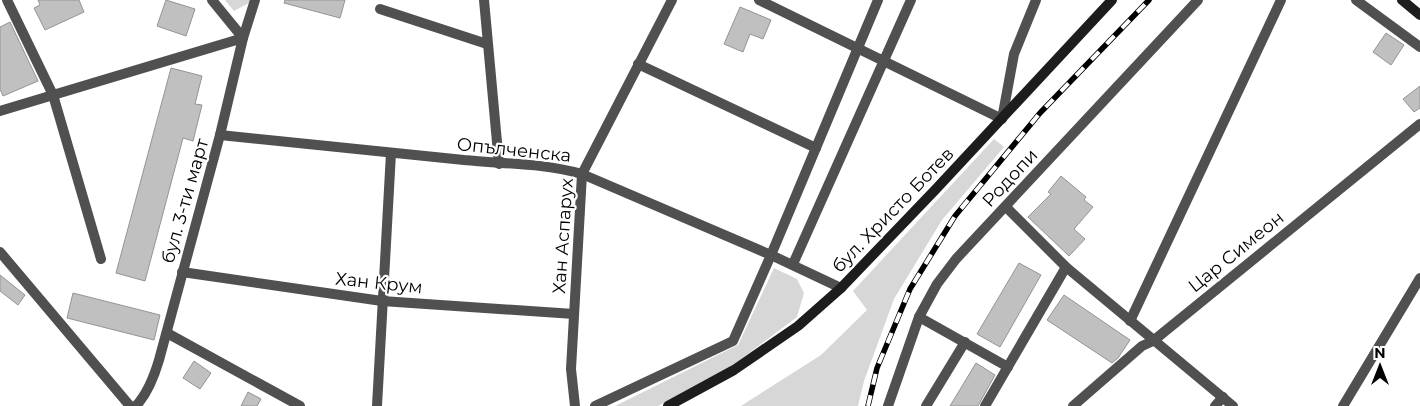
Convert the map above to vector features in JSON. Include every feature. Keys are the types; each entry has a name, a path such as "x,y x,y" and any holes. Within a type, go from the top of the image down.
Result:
{"street":[{"path":"7,0 30,44 53,95 101,259"},
{"path":"0,111 243,38 212,0"},
{"name":"бул. 3-ти март","path":"136,406 144,398 152,383 167,333 220,135 243,38 255,0"},
{"path":"484,0 499,164"},
{"name":"Хан Аспарух","path":"576,406 571,369 582,174 672,0"},
{"path":"759,0 1002,119 1014,54 1036,0"},
{"path":"595,406 733,341 772,254 878,0"},
{"path":"793,264 911,0"},
{"name":"бул. Христо Ботев","path":"668,406 734,370 798,326 841,288 1112,0"},
{"name":"Родопи","path":"888,406 919,317 937,284 956,259 1198,0"},
{"path":"1130,322 1281,0"},
{"path":"1356,0 1420,47"},
{"path":"1402,0 1420,15"},
{"path":"380,9 487,44"},
{"path":"638,64 816,148"},
{"name":"Цар Симеон","path":"1073,406 1142,346 1153,340 1420,124"},
{"name":"Опълченска","path":"220,135 499,164 557,167 582,174 772,254 841,288"},
{"path":"376,406 391,153"},
{"path":"1006,207 1066,267 1233,406"},
{"path":"0,252 130,406"},
{"path":"985,406 1066,267"},
{"name":"Хан Крум","path":"182,272 382,301 574,314"},
{"path":"1343,406 1420,278"},
{"path":"919,317 1008,367"},
{"path":"167,333 300,406"},
{"path":"926,406 965,342"},
{"path":"1215,406 1223,397"}],"shaded area":[{"path":"225,0 250,0 249,3 234,11"},
{"path":"994,139 1004,147 942,220 894,299 864,381 858,406 741,406 821,355 867,310 853,291"},
{"path":"774,268 797,279 804,293 797,317 733,365 658,406 615,406 738,345"}],"building":[{"path":"38,0 79,0 84,12 45,30 34,8 40,5"},
{"path":"166,0 195,9 186,36 157,26"},
{"path":"285,0 345,0 340,18 284,3"},
{"path":"740,7 771,20 763,39 750,34 743,52 724,44"},
{"path":"10,22 38,81 3,96 0,89 0,27"},
{"path":"1386,33 1404,45 1391,65 1373,52"},
{"path":"171,68 202,76 195,104 202,105 193,141 183,138 145,281 116,273"},
{"path":"1420,86 1420,108 1414,112 1403,99"},
{"path":"1061,176 1086,197 1084,200 1093,207 1074,229 1085,239 1069,256 1028,217 1051,194 1048,192"},
{"path":"1019,263 1041,275 1000,347 977,334"},
{"path":"0,275 25,295 18,305 0,291"},
{"path":"73,293 160,315 154,340 67,318"},
{"path":"1064,295 1130,340 1118,358 1112,363 1047,320"},
{"path":"194,361 211,373 200,389 183,378"},
{"path":"976,363 995,375 978,406 950,406"},
{"path":"248,392 261,399 257,406 241,406"}],"railway":[{"path":"868,406 877,368 910,289 955,216 1040,113 1149,0"}]}
